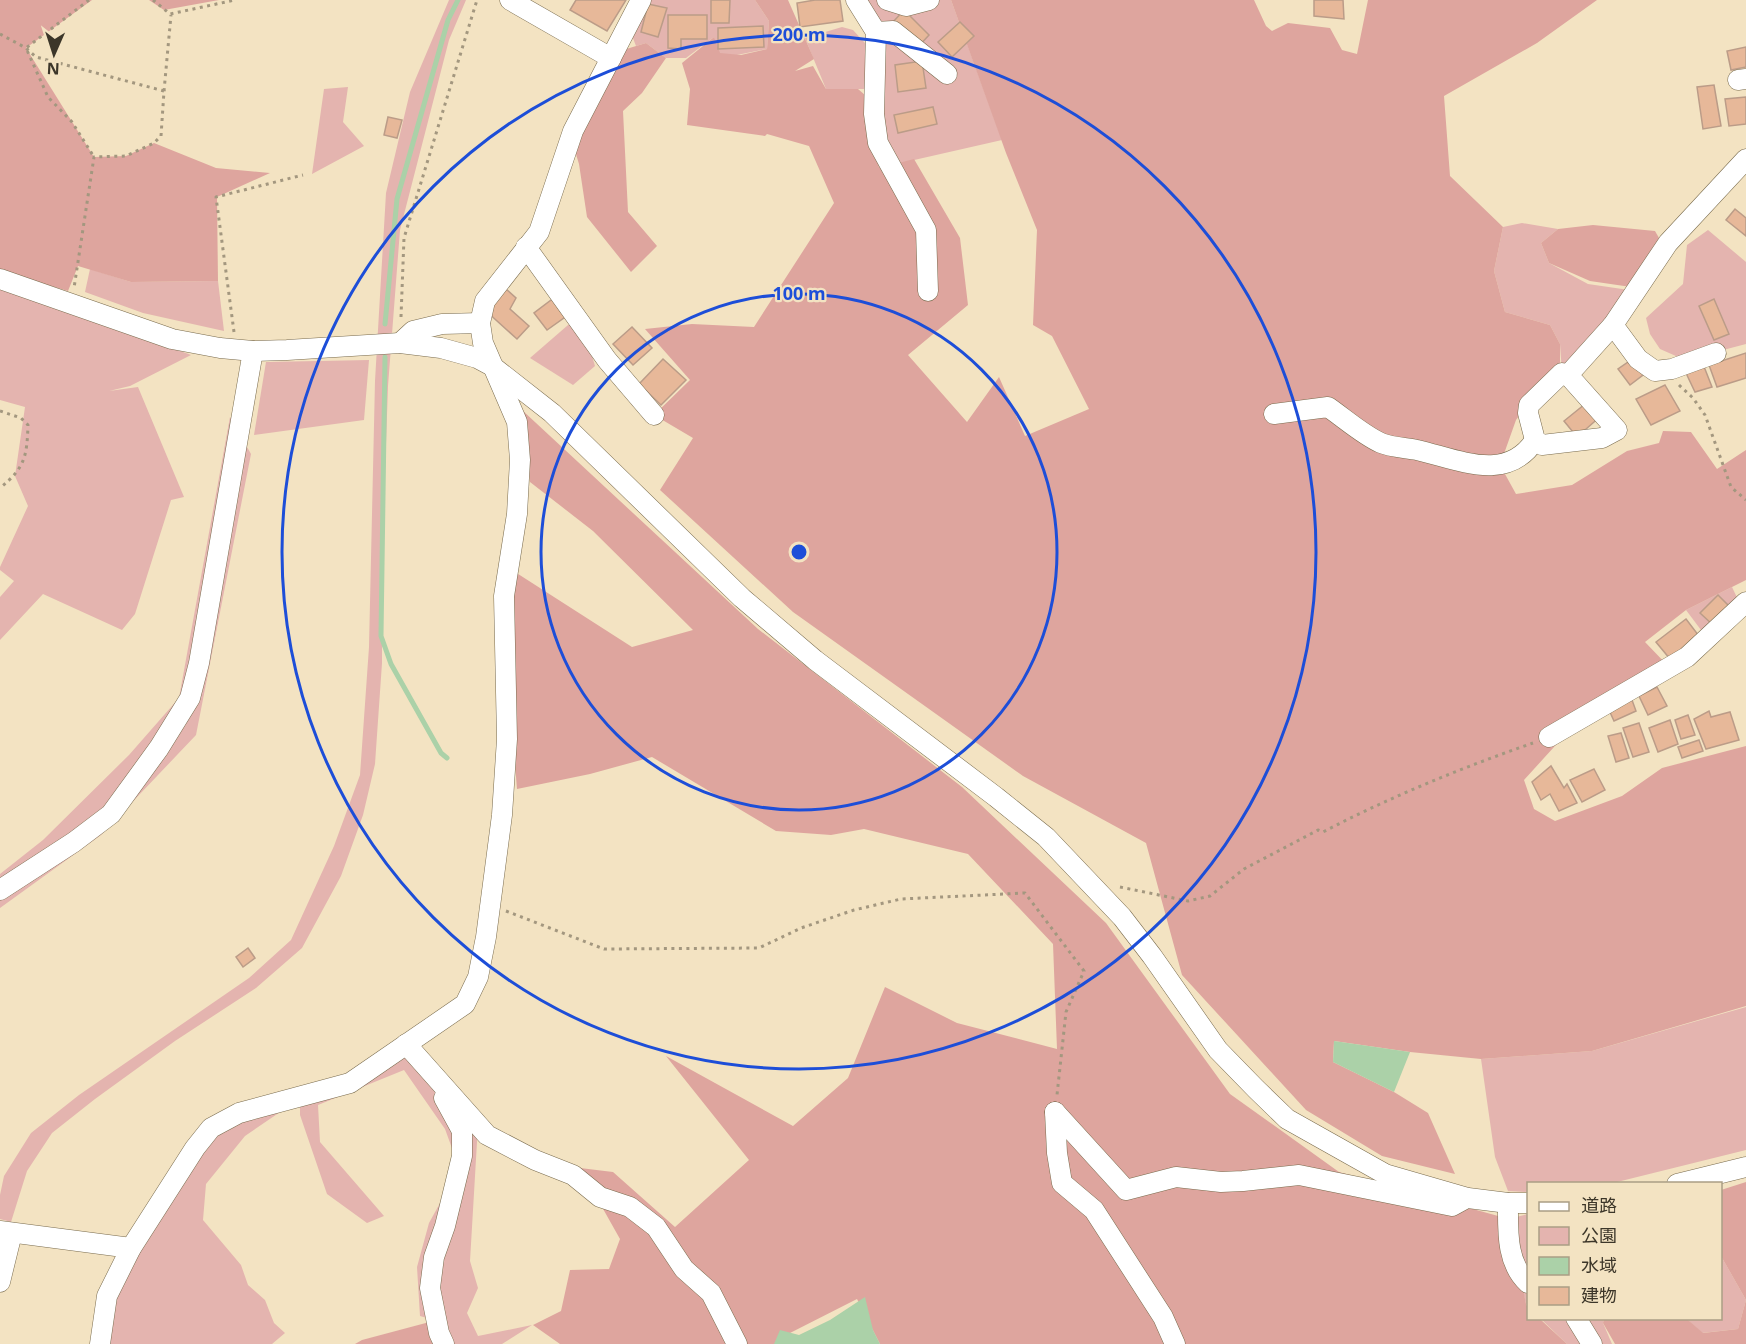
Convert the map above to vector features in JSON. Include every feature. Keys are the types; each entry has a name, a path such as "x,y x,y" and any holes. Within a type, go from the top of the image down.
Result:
{"street":[{"path":"510,0 611,57"},
{"path":"100,1344 107,1296 131,1248 195,1148 211,1128 239,1113 350,1083 465,1004 478,977 502,815 507,739 504,596 518,514 520,460 517,422 483,343 480,323 486,301 539,232 573,131 641,0"},
{"path":"856,0 876,32 874,114 878,143 926,230 928,291"},
{"path":"887,0 906,6 929,0"},
{"path":"876,32 893,31 947,74"},
{"path":"1568,375 1613,325 1668,243 1744,163"},
{"path":"526,248 607,360 654,415"},
{"path":"0,279 172,339 244,350 400,343 441,348 477,358 492,366 552,413 742,598 814,660 996,796 1046,837 1122,917 1218,1050 1287,1119 1385,1174 1468,1198 1527,1203"},
{"path":"400,343 413,331 442,324 480,323"},
{"path":"1613,325 1638,359 1655,371 1672,369 1716,353"},
{"path":"0,890 74,842 111,814 159,748 190,698 199,663 244,350"},
{"path":"1562,373 1568,375 1617,430 1602,438 1542,445 1535,440 1528,413 1529,405 1562,373"},
{"path":"1274,414 1328,407 1382,444 1418,450 1472,465 1500,465 1514,460 1526,454 1535,440"},
{"path":"1549,737 1687,657 1746,602"},
{"path":"406,1044 487,1135 535,1160 573,1175 600,1197 630,1207 657,1227 684,1269 711,1293 737,1344"},
{"path":"429,1069 462,1131 462,1156 445,1226 434,1257 430,1288 439,1333 444,1344"},
{"path":"1055,1112 1126,1190 1176,1178 1221,1182 1299,1175 1452,1206 1468,1198"},
{"path":"1055,1112 1057,1153 1062,1183 1094,1210 1163,1317 1175,1344"},
{"path":"1685,1182 1746,1167"},
{"path":"1508,1203 1508,1240 1520,1276 1527,1282"},
{"path":"0,1282 6,1232 131,1248"},
{"path":"1577,1320 1592,1344"}],"path":[{"path":"26,48 89,0"},
{"path":"153,0 170,14 235,0"},
{"path":"400,343 405,238 477,0"},
{"path":"94,157 126,156 154,143 161,136 171,15"},
{"path":"0,34 26,48 36,57 164,91"},
{"path":"26,48 48,98 72,122 94,157 71,304"},
{"path":"244,350 216,197 303,175"},
{"path":"1655,371 1670,376 1693,398 1705,415 1731,487 1746,500"},
{"path":"0,411 21,418 28,425 27,451 15,476 0,488"},
{"path":"1119,887 1188,901 1210,896 1244,869 1318,830 1323,832 1362,812 1481,761 1549,737"},
{"path":"490,905 604,948 759,948 801,928 854,910 901,899 1025,893 1084,971 1066,1012 1055,1112"}],"green space":[{"path":"449,0 466,0 449,40 400,230 388,386 382,560 382,663 375,764 363,815 341,876 302,948 256,988 175,1041 52,1133 27,1171 11,1222 0,1219 0,1195 4,1176 31,1133 79,1095 249,978 291,940 334,846 360,775 369,647 375,381 386,193 410,92"},
{"path":"650,0 755,0 769,21 767,49 717,59 714,37 686,58 666,58 646,43 636,46 631,33"},
{"path":"863,0 951,0 1002,140 879,168 876,125 869,83 864,89 826,89 805,38 842,27 853,30 875,54"},
{"path":"348,87 343,122 364,146 312,174 324,89"},
{"path":"1522,223 1558,229 1541,243 1549,263 1588,284 1629,290 1562,373 1560,344 1550,325 1505,312 1494,271 1503,227"},
{"path":"1708,230 1746,262 1746,344 1685,360 1660,349 1650,334 1646,318 1683,284 1687,245"},
{"path":"90,269 131,282 218,281 224,331 143,313 85,292"},
{"path":"0,284 191,355 130,386 109,391 138,387 184,497 171,500 135,614 122,630 43,594 0,640 0,597 14,581 0,570 0,567 28,506 15,476 25,407 0,400"},
{"path":"575,319 587,339 595,366 573,385 530,358"},
{"path":"369,360 364,420 254,435 266,362"},
{"path":"230,417 251,454 196,735 101,835 0,908 0,874 43,840 129,755 179,698"},
{"path":"1732,587 1741,606 1707,638 1686,610"},
{"path":"1746,1007 1746,1150 1617,1182 1527,1182 1527,1192 1508,1191 1495,1157 1481,1059 1592,1051"},
{"path":"409,1047 478,1125 470,1261 478,1288 467,1313 478,1336 532,1325 502,1344 446,1344 437,1321 420,1316 417,1267 429,1223 445,1194 453,1151 445,1129 404,1070 318,1105 320,1142 384,1216 367,1223 327,1194 300,1115 300,1097"},
{"path":"289,1106 245,1136 206,1184 203,1220 241,1265 248,1285 265,1300 274,1323 285,1333 272,1344 100,1344 105,1310 204,1143 241,1115"},
{"path":"1527,1214 1527,1305 1517,1268 1509,1219"},
{"path":"1722,1258 1746,1300 1738,1329 1702,1333 1688,1320 1722,1320"},
{"path":"1542,1320 1604,1320 1612,1344 1567,1344"}],"shaded area":[{"path":"0,0 92,0 26,48 94,157 126,156 154,143 216,168 270,173 217,197 218,281 131,282 78,266 68,291 0,271"},
{"path":"149,0 219,0 164,10"},
{"path":"755,0 788,0 814,59 795,71 813,66 826,89 858,89 872,101 879,168 914,159 960,238 968,305 908,355 967,422 999,377 1025,436 1089,409 1052,336 1033,325 1037,230 1006,153 951,0 1254,0 1266,26 1272,31 1288,23 1330,28 1342,50 1357,54 1368,0 1597,0 1537,43 1444,96 1450,176 1503,227 1494,271 1505,312 1550,325 1560,344 1560,386 1531,399 1516,420 1500,465 1516,494 1572,485 1627,451 1659,443 1663,431 1691,432 1717,469 1746,450 1746,580 1686,610 1645,642 1669,667 1584,714 1524,780 1534,809 1555,821 1622,796 1662,768 1746,746 1746,1006 1592,1051 1481,1059 1334,1041 1333,1062 1394,1092 1428,1113 1455,1174 1382,1156 1306,1110 1182,975 1146,843 1023,776 793,612 660,490 693,438 654,415 690,380 645,329 692,324 754,327 834,203 809,146 767,134 765,136 687,125 690,89 682,63 714,37 720,53 741,55 767,49 769,21"},
{"path":"646,43 666,58 642,93 623,111 628,212 657,246 631,272 587,217 575,151 599,92 623,50"},
{"path":"1593,225 1655,231 1659,238 1631,287 1590,281 1549,263 1541,243 1558,229"},
{"path":"522,410 758,629 962,787 1106,923 1230,1094 1339,1172 1509,1219 1527,1306 1527,1320 1541,1320 1567,1344 880,1344 857,1299 790,1333 775,1344 560,1344 533,1325 561,1311 570,1270 609,1269 620,1239 580,1168 613,1172 675,1227 749,1160 666,1056 793,1126 848,1078 885,987 957,1023 1057,1049 1053,944 968,854 864,829 831,835 776,831 652,757 590,774 517,789 505,640 515,572 632,647 693,630 593,531 530,482"},
{"path":"1746,1182 1746,1300 1722,1258 1722,1190"},
{"path":"1746,1300 1746,1344 1615,1344 1603,1323 1604,1320 1688,1320 1703,1333 1738,1329"},
{"path":"437,1320 445,1344 355,1344 362,1340"}],"water":[{"path":"1334,1041 1410,1052 1394,1092 1333,1062"},
{"path":"865,1297 873,1330 880,1344 774,1344 780,1330 799,1335 830,1320"}],"building":[{"path":"576,0 626,0 607,31 570,10"},
{"path":"711,0 730,0 729,23 711,23"},
{"path":"840,0 843,21 800,27 797,3"},
{"path":"1314,0 1343,0 1344,19 1314,16"},
{"path":"648,4 667,8 658,37 641,32"},
{"path":"904,10 929,35 918,47 893,22"},
{"path":"668,15 707,15 707,39 681,39 681,49 668,48"},
{"path":"960,22 974,36 952,57 938,42"},
{"path":"763,26 764,47 718,49 718,28"},
{"path":"1746,47 1746,67 1731,70 1727,51"},
{"path":"922,61 926,88 898,92 895,65"},
{"path":"1714,85 1721,126 1703,129 1697,87"},
{"path":"1746,97 1746,124 1729,126 1725,99"},
{"path":"933,107 937,124 898,133 894,115"},
{"path":"388,117 402,120 397,138 384,135"},
{"path":"1735,209 1746,218 1746,236 1726,220"},
{"path":"506,289 516,298 510,309 529,326 517,339 486,311"},
{"path":"555,297 568,315 547,330 534,313"},
{"path":"1714,299 1729,334 1714,340 1699,306"},
{"path":"632,327 652,348 633,365 613,344"},
{"path":"1746,353 1746,378 1717,387 1709,365"},
{"path":"663,359 686,380 661,405 639,384"},
{"path":"1631,360 1643,375 1630,385 1618,369"},
{"path":"1703,364 1712,387 1695,392 1685,371"},
{"path":"1665,385 1680,411 1651,425 1636,399"},
{"path":"1590,400 1602,415 1577,437 1564,421"},
{"path":"1718,595 1730,607 1713,625 1700,613"},
{"path":"1686,619 1699,636 1670,659 1656,642"},
{"path":"1657,687 1667,706 1648,715 1639,696"},
{"path":"1632,700 1636,711 1614,721 1609,710"},
{"path":"1709,711 1711,717 1730,712 1739,740 1706,749 1694,719"},
{"path":"1688,715 1695,735 1681,739 1675,720"},
{"path":"1670,720 1678,744 1658,752 1649,728"},
{"path":"1639,723 1649,752 1633,757 1623,728"},
{"path":"1621,733 1629,758 1616,762 1608,736"},
{"path":"1699,740 1703,751 1682,758 1678,747"},
{"path":"1551,766 1564,788 1567,784 1577,803 1559,811 1550,794 1541,800 1532,782"},
{"path":"1594,769 1605,790 1582,802 1570,780"},
{"path":"248,948 255,958 243,967 236,957"}],"waterway":[{"path":"385,324 397,199 448,20 458,0"},
{"path":"385,357 381,636 391,664 441,753 447,758"}]}
